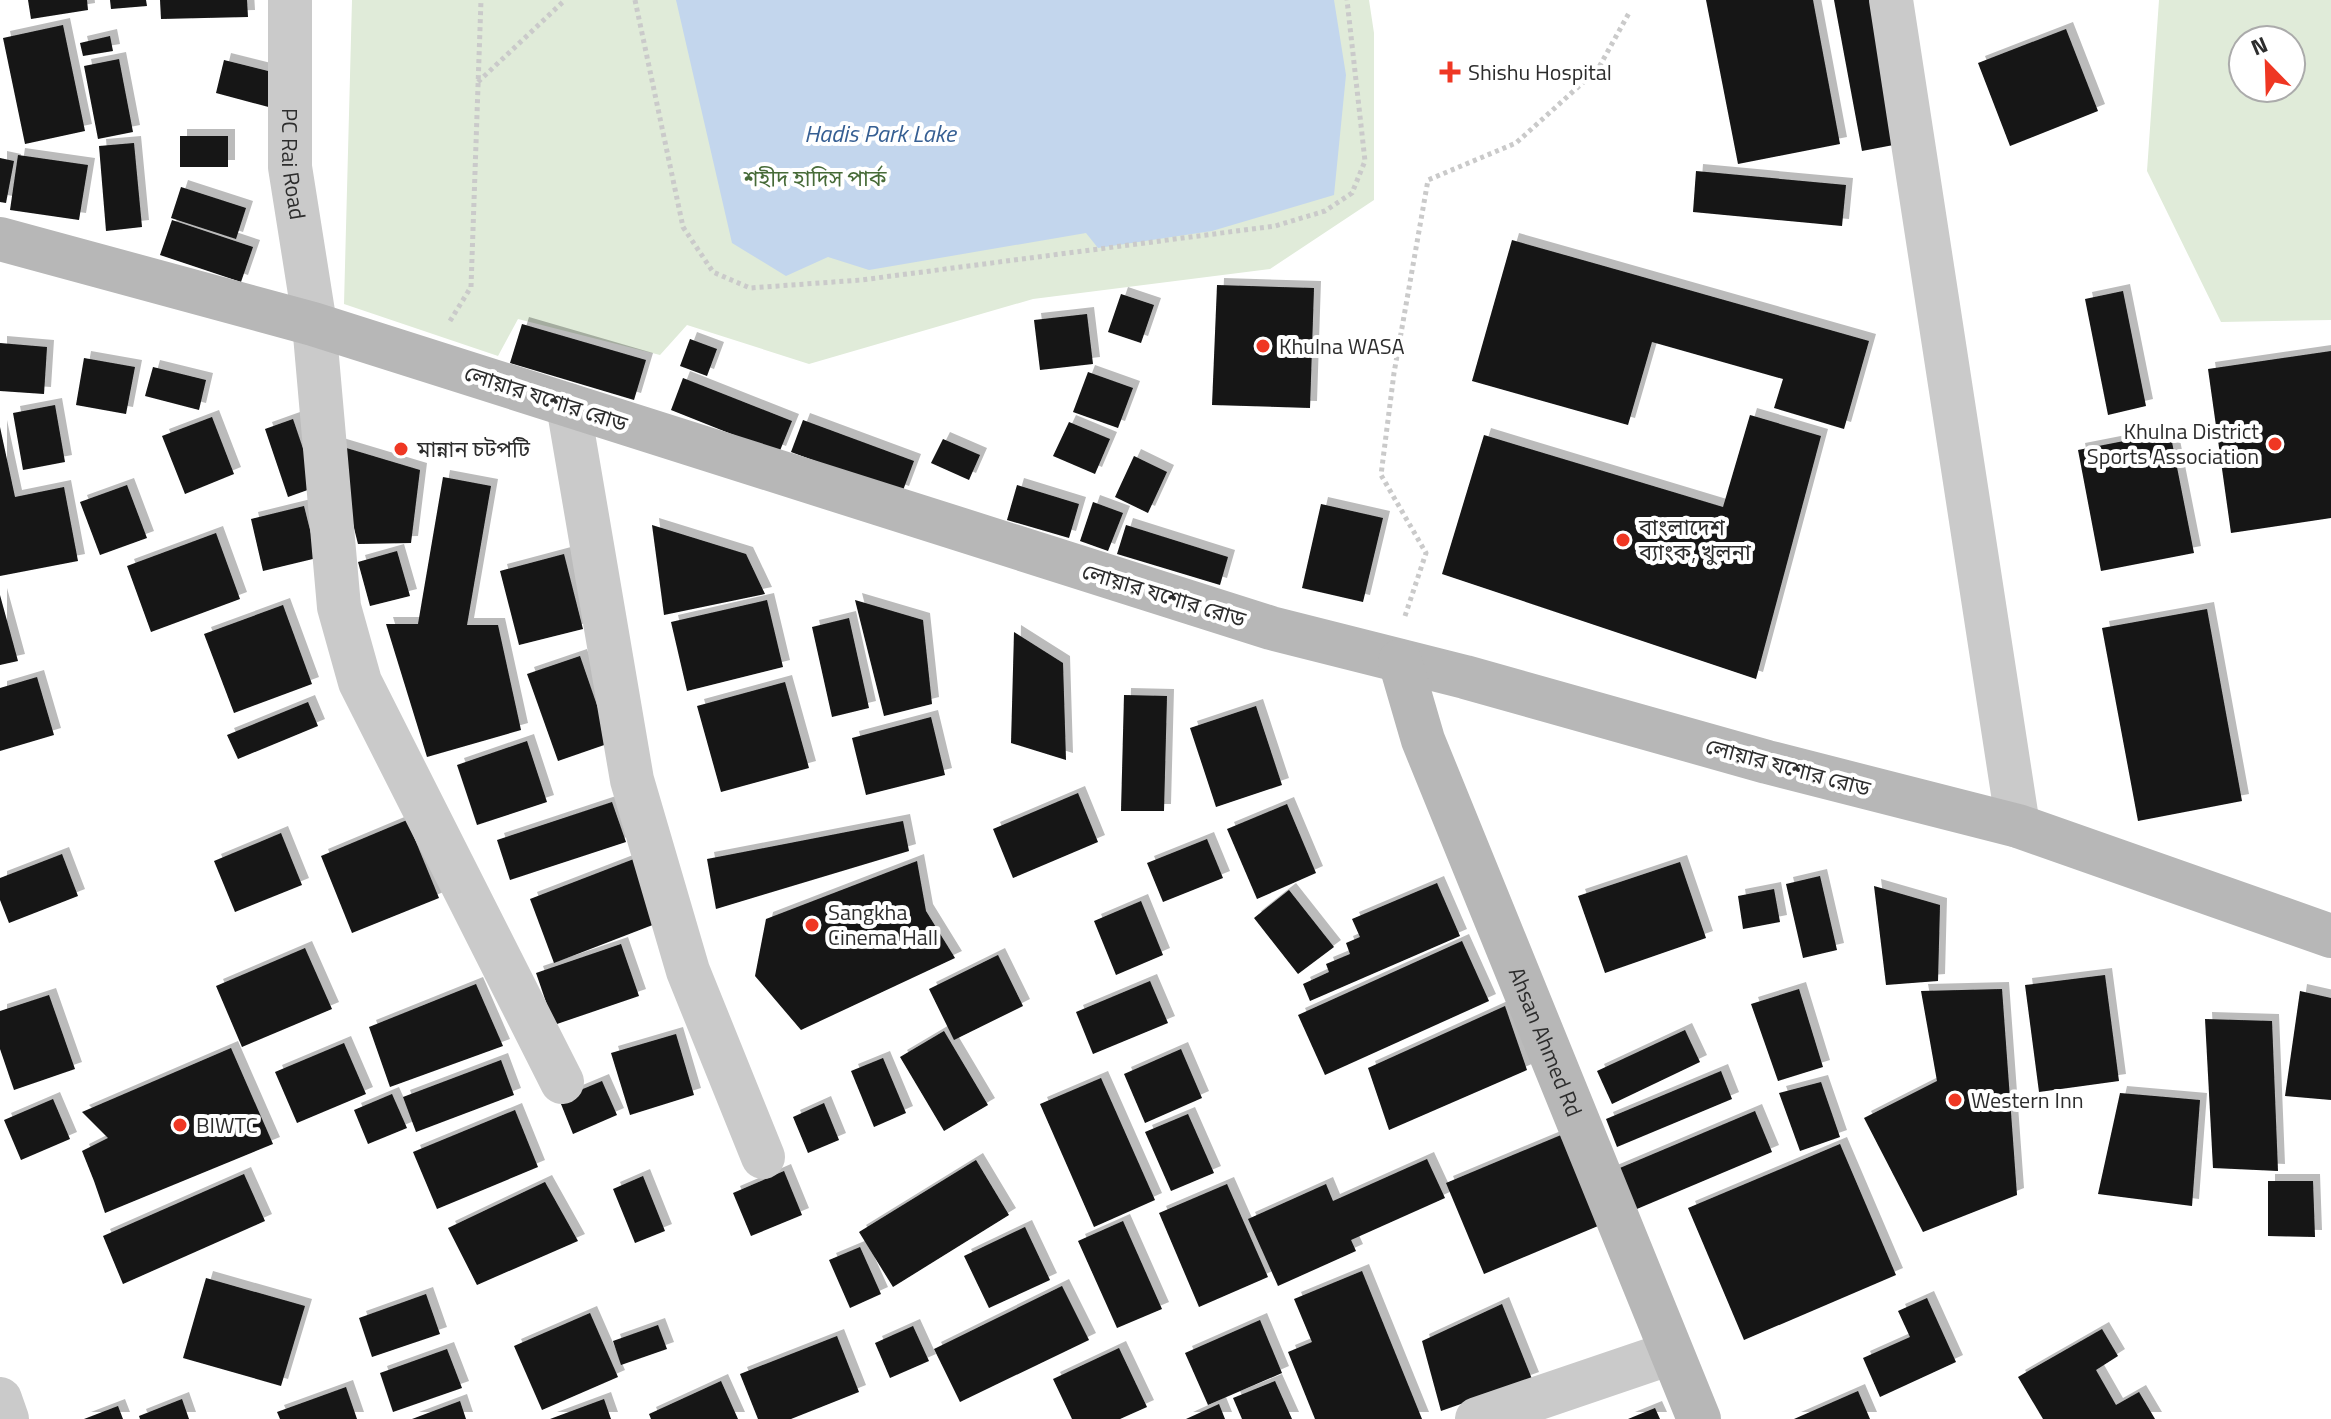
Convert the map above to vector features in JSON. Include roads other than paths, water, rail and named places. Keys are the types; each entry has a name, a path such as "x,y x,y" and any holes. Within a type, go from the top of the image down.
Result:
{"main road":[{"name":"লোয়ার যশোর রোড","path":"0,239 313,324 1271,628 1465,677 1767,762 2018,826 2331,936"},
{"name":"Ahsan Ahmed Rd","path":"1395,660 1423,740 1699,1419"}],"street":[{"name":"PC Rai Road","path":"290,0 290,167 313,312 339,607 360,682 562,1082"},
{"path":"1891,0 2018,826"},
{"path":"568,405 632,780 688,971 763,1157"},
{"path":"1477,1419 1671,1353"},
{"path":"0,1399 7,1419"}],"water":[{"name":"Hadis Park Lake","path":"676,0 1334,0 1346,75 1334,195 1212,231 1098,248 1086,233 869,270 828,257 786,276 732,243"}],"place":[{"name":"Shishu Hospital","path":"1450,72"},
{"name":"Khulna WASA","path":"1263,346"},
{"name":"Khulna District Sports Association","path":"2275,444"},
{"name":"মান্নান চটপটি","path":"401,449"},
{"name":"বাংলাদেশ ব্যাংক, খুলনা","path":"1623,540"},
{"name":"Sangkha Cinema Hall","path":"812,925"},
{"name":"Western Inn","path":"1955,1100"},
{"name":"BIWTC","path":"180,1125"}],"park label":[{"name":"শহীদ হাদিস পার্ক","path":"815,178"}]}
